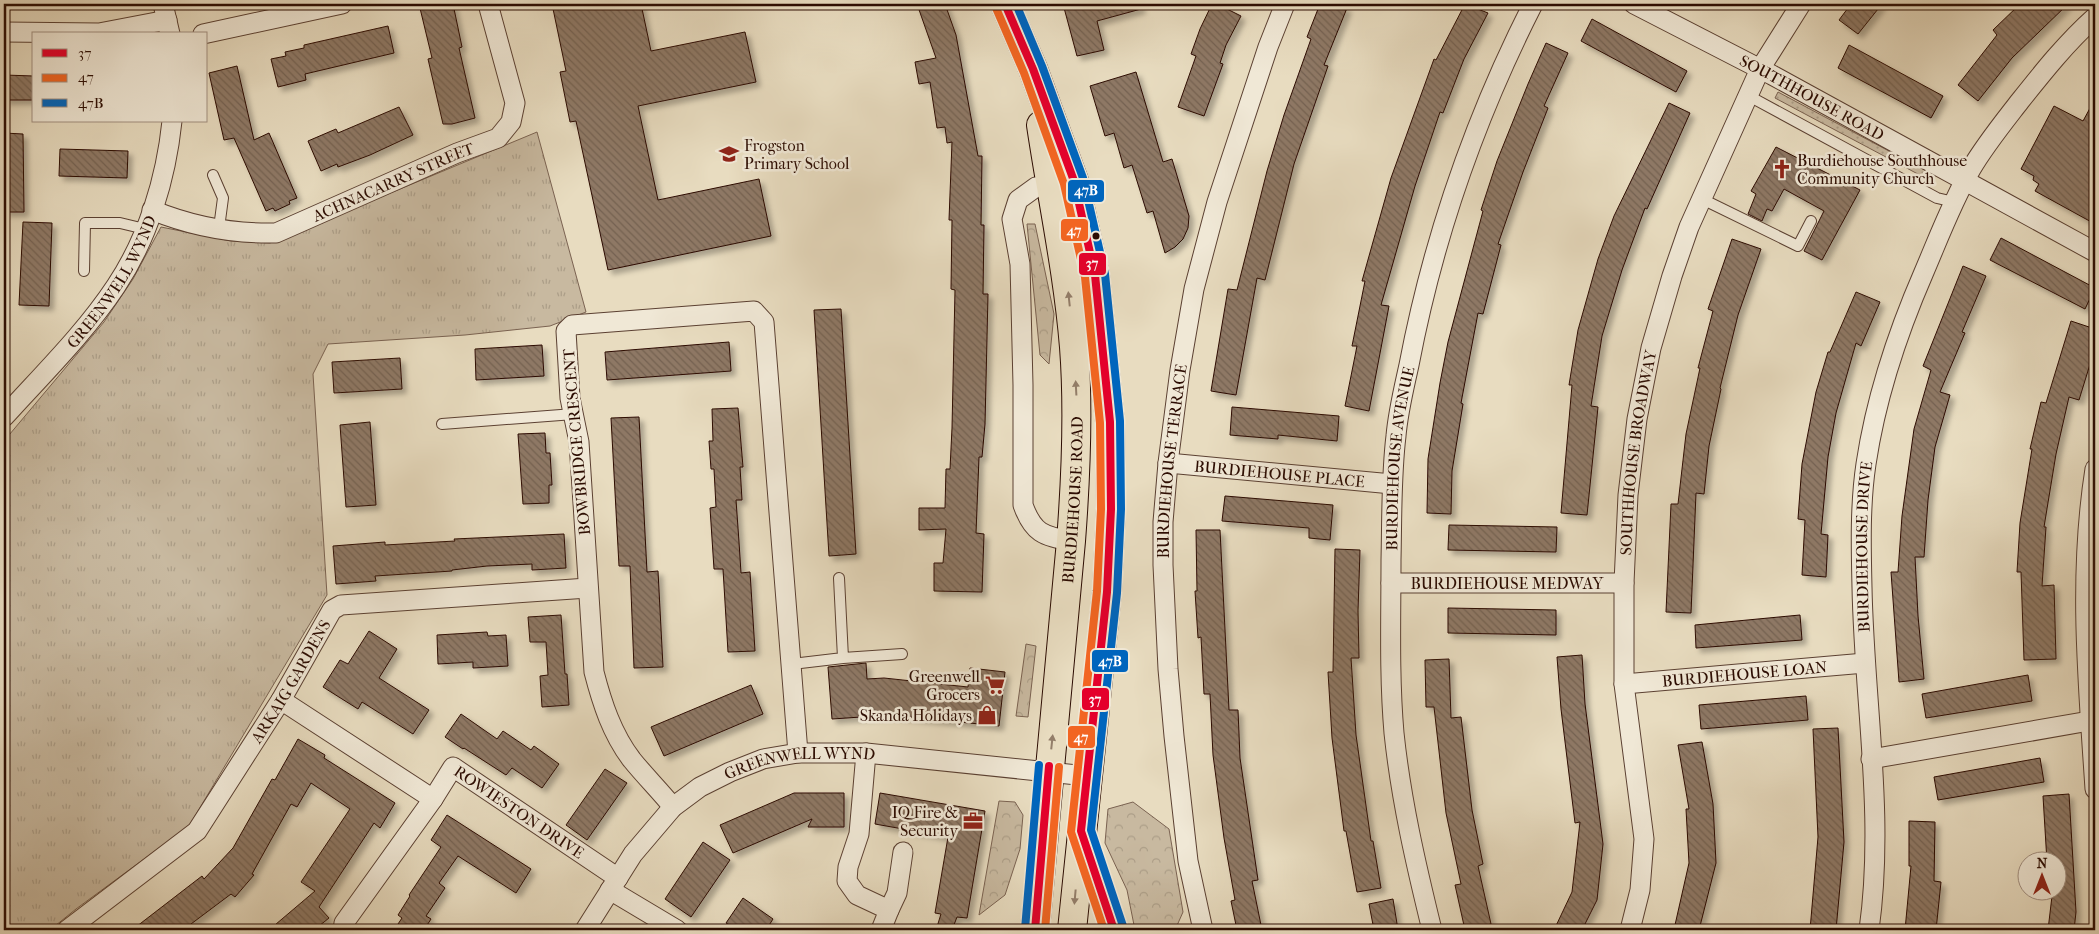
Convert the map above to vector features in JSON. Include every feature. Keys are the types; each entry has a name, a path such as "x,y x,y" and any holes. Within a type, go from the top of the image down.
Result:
{"main road":[{"name":"BURDIEHOUSE ROAD","path":"1006,4 1033,69 1063,182 1095,275 1110,422 1111,509 1107,592 1072,930"},
{"name":"BURDIEHOUSE ROAD","path":"1035,930 1075,484 1077,411 1074,348 1067,284 1063,182"}],"street":[{"path":"208,33 342,4"},
{"name":"ACHNACARRY STREET","path":"152,210 173,218 245,233 276,233 458,153 498,138 510,122 515,103 488,4"},
{"name":"BURDIEHOUSE TERRACE","path":"1203,930 1188,861 1168,670 1163,522 1168,463 1180,370 1194,289 1217,202 1268,47 1285,4"},
{"name":"BURDIEHOUSE AVENUE","path":"1432,930 1414,857 1394,733 1390,634 1392,484 1396,434 1412,346 1440,233 1481,117 1504,62 1533,4"},
{"name":"SOUTHHOUSE ROAD","path":"1634,4 1760,68 2095,252"},
{"name":"SOUTHHOUSE BROADWAY","path":"1630,930 1640,890 1644,839 1624,684 1624,583 1628,495 1638,419 1651,348 1672,276 1700,198 1760,68 1801,4"},
{"name":"BURDIEHOUSE DRIVE","path":"1869,930 1875,865 1874,794 1865,663 1862,512 1866,465 1880,392 1898,335 1965,180 1997,130 2050,64 2095,17"},
{"path":"104,32 167,19"},
{"path":"4,32 32,32"},
{"name":"GREENWELL WYND","path":"4,417 96,314 116,286 134,255 152,210 168,157 172,122"},
{"path":"1063,182 1036,187 1018,200 1012,219 1020,264 1023,505 1029,522 1047,536 1071,541"},
{"name":"BOWBRIDGE CRESCENT","path":"673,806 632,759 616,734 601,699 594,672 579,442 570,398 566,331 572,325 754,311 764,322 798,753"},
{"name":"BURDIEHOUSE PLACE","path":"1168,463 1392,484"},
{"path":"2095,469 2084,596 2085,640 2093,720 2095,789"},
{"name":"BURDIEHOUSE MEDWAY","path":"1391,583 1624,583"},
{"name":"ARKAIG GARDENS","path":"67,930 197,831 281,700 332,610 341,605 588,588"},
{"name":"BURDIEHOUSE LOAN","path":"1624,684 1865,663"},
{"name":"ROWIESTON DRIVE","path":"281,700 432,799 453,768 614,884"},
{"path":"1871,759 2093,720"},
{"name":"GREENWELL WYND","path":"585,930 633,854 673,806 700,787 730,772 763,759 798,753 866,753 1087,776"},
{"path":"866,753 859,834 848,867 847,881 857,895 889,910"},
{"path":"344,930 344,923 432,799"},
{"path":"881,930 897,892 903,852"},
{"path":"614,884 677,930"}],"lane":[{"path":"1747,95 1937,198 1954,202"},
{"path":"213,175 223,198 219,228"},
{"path":"1700,198 1798,246 1811,220"},
{"path":"84,271 85,223 120,223 145,229"},
{"path":"442,424 574,414"},
{"path":"839,578 843,658"},
{"path":"792,664 902,654"},
{"path":"1082,831 1114,930"}],"green space":[{"path":"1778,92 1934,175 1931,181 1775,98"},
{"path":"537,132 586,312 550,326 465,335 328,344 313,374 327,595 189,826 50,930 4,930 4,441 104,322 133,279 161,227 231,241 270,243"},
{"path":"1027,224 1035,224 1054,314 1049,364 1040,355"},
{"path":"1026,644 1036,646 1028,717 1016,716"},
{"path":"999,801 1015,802 1023,815 1020,849 1005,895 979,915"},
{"path":"1133,802 1169,829 1183,912 1175,930 1135,930 1127,890 1105,843 1108,809"}],"building":[{"path":"419,4 453,4 462,47 459,48 475,118 452,124 443,124 428,59 432,58"},
{"path":"552,4 641,4 651,51 745,32 756,82 638,106 658,200 759,179 771,236 608,270 576,121 570,122 560,72 566,71"},
{"path":"917,4 945,4 956,35 978,156 982,156 983,294 988,294 985,424 982,457 979,457 976,533 984,534 982,592 934,591 934,563 943,563 946,529 919,530 919,508 945,508 946,469 950,469 952,428 955,290 951,289 952,220 949,220 952,142 947,143 945,127 937,128 930,82 919,84 915,62 936,58"},
{"path":"1063,4 1140,4 1141,9 1097,21 1104,50 1077,56"},
{"path":"1212,4 1217,4 1241,16 1226,45 1220,63 1223,64 1204,116 1178,107 1196,56 1191,54"},
{"path":"1320,4 1337,4 1347,8 1324,65 1328,66 1294,164 1265,280 1257,278 1236,395 1211,391 1228,289 1237,290 1267,171 1284,115 1311,39 1307,37"},
{"path":"1465,4 1488,13 1464,59 1443,113 1440,112 1415,186 1381,305 1389,306 1369,411 1345,406 1357,346 1352,346 1365,281 1362,281 1391,178 1434,59 1436,60"},
{"path":"1851,4 1882,4 1858,34 1839,20"},
{"path":"2020,4 2068,4 2012,58 1978,101 1958,85 1997,35 1993,30"},
{"path":"1592,19 1687,71 1676,92 1581,41"},
{"path":"388,26 394,53 305,74 306,80 278,87 271,59 286,56 285,52 304,48 304,45"},
{"path":"1546,43 1568,53 1544,106 1548,108 1498,244 1501,245 1483,314 1478,313 1461,403 1463,404 1452,471 1451,514 1427,513 1428,459 1440,383 1448,342 1483,211 1481,210 1497,161"},
{"path":"1849,45 1943,96 1931,118 1838,68"},
{"path":"237,66 254,140 269,133 297,198 289,201 290,204 275,211 273,208 266,211 234,138 224,140 209,73"},
{"path":"1136,72 1163,162 1172,159 1189,216 1188,228 1183,239 1165,253 1153,211 1147,213 1132,165 1124,168 1114,133 1105,136 1090,86"},
{"path":"4,75 32,76 32,100 4,100"},
{"path":"2095,99 2095,224 2035,191 2039,184 2033,180 2034,176 2021,169 2054,106 2083,121"},
{"path":"1669,103 1690,113 1647,209 1645,208 1622,270 1602,336 1591,406 1598,407 1587,515 1561,513 1572,385 1569,385 1578,330 1598,259 1614,216"},
{"path":"399,107 413,135 370,155 338,167 337,164 321,171 308,141 336,129 338,133"},
{"path":"4,133 23,134 24,212 4,212"},
{"path":"1776,147 1860,190 1822,260 1804,251 1824,211 1784,189 1772,211 1767,209 1762,221 1748,214 1756,194 1751,191"},
{"path":"60,149 128,151 127,178 59,176"},
{"path":"23,222 52,223 49,306 19,305"},
{"path":"2001,238 2095,288 2085,309 1990,260"},
{"path":"1732,239 1761,249 1738,315 1720,388 1709,446 1704,494 1696,493 1691,613 1666,612 1671,504 1678,504 1686,434 1700,368 1698,368 1713,311 1708,309"},
{"path":"1963,266 1986,276 1962,332 1965,333 1940,392 1950,395 1935,447 1928,500 1924,557 1915,557 1924,679 1899,682 1891,572 1898,572 1902,516 1914,429 1931,370 1923,366"},
{"path":"1856,292 1880,302 1861,346 1856,343 1836,413 1828,457 1821,534 1828,535 1826,577 1802,575 1805,520 1798,519 1802,464 1816,392 1828,352 1830,352"},
{"path":"841,309 856,554 829,556 814,310"},
{"path":"2071,321 2095,329 2095,348 2079,400 2069,397 2056,454 2044,527 2046,527 2042,586 2054,585 2056,659 2024,660 2021,572 2017,572 2020,523 2032,449 2030,449 2041,402 2046,403"},
{"path":"729,342 731,371 607,380 605,352"},
{"path":"542,345 544,376 476,380 475,349"},
{"path":"400,358 402,389 334,393 332,362"},
{"path":"1232,407 1339,416 1337,441 1278,435 1278,439 1230,435"},
{"path":"738,408 743,467 740,467 742,500 736,500 741,573 750,572 755,651 728,652 723,569 714,569 710,508 716,507 714,469 711,469 709,441 713,441 712,409"},
{"path":"639,417 647,572 658,571 663,667 634,668 630,566 619,566 611,418"},
{"path":"370,422 376,505 346,507 340,425"},
{"path":"545,433 546,453 550,453 552,485 549,485 549,503 523,504 518,434"},
{"path":"1225,496 1333,505 1330,540 1309,538 1309,528 1222,521"},
{"path":"1449,525 1557,527 1556,552 1448,550"},
{"path":"1196,530 1220,530 1229,710 1238,710 1240,758 1258,880 1252,881 1262,930 1237,930 1231,901 1235,900 1224,838 1213,755 1210,694 1204,694 1201,637 1198,638 1195,591 1197,591"},
{"path":"564,534 566,568 532,570 532,564 487,566 452,571 375,576 376,581 336,584 333,546 385,542 385,545 455,541 454,539"},
{"path":"1335,549 1360,550 1359,658 1351,658 1356,735 1371,841 1373,841 1381,888 1357,892 1346,831 1344,831 1332,738 1328,672 1333,672"},
{"path":"1448,608 1556,610 1556,635 1448,633"},
{"path":"561,615 569,705 542,707 540,676 548,675 546,642 530,642 528,617"},
{"path":"1800,615 1802,640 1696,648 1695,625"},
{"path":"369,631 397,649 379,678 429,710 413,734 362,702 358,709 323,687 340,660 348,664"},
{"path":"487,632 488,636 506,635 508,666 473,668 473,662 438,664 437,635"},
{"path":"1582,655 1585,704 1603,844 1597,900 1582,930 1554,930 1572,892 1580,822 1575,823 1561,709 1557,657"},
{"path":"1449,659 1451,718 1461,717 1472,810 1483,864 1478,866 1491,924 1465,930 1455,885 1461,884 1446,813 1434,707 1426,707 1425,660"},
{"path":"866,663 867,679 884,678 968,687 970,668 1005,672 999,726 890,715 832,719 828,667"},
{"path":"2028,675 2032,701 1926,718 1922,694"},
{"path":"751,685 763,714 664,756 651,727"},
{"path":"1806,696 1808,720 1701,729 1699,705"},
{"path":"461,714 497,739 503,731 531,750 534,746 559,764 542,788 512,768 506,775 445,737"},
{"path":"1838,728 1844,842 1836,930 1810,930 1818,837 1813,729"},
{"path":"298,739 325,755 324,758 395,803 380,828 374,823 319,907 329,918 314,930 269,930 315,891 301,882 350,809 311,783 297,807 291,804 252,874 254,875 235,897 231,894 183,930 132,930 202,876 204,879 233,848 272,779 275,780"},
{"path":"1702,742 1713,804 1716,863 1699,930 1675,925 1689,863 1686,809 1689,809 1678,745"},
{"path":"2040,758 2044,782 1938,800 1934,777"},
{"path":"605,769 627,783 587,840 566,825"},
{"path":"794,793 844,793 844,827 808,827 812,819 733,853 720,825"},
{"path":"880,793 985,811 967,918 957,917 952,930 936,930 941,914 935,913 948,837 875,824"},
{"path":"2069,794 2076,912 2074,930 2048,930 2051,902 2066,902 2066,852 2046,852 2043,796"},
{"path":"447,815 531,869 516,893 458,856 439,883 445,888 426,916 431,919 424,930 394,930 402,918 398,915 409,895 441,847 431,840"},
{"path":"1909,821 1935,822 1934,881 1941,882 1936,930 1905,930 1911,866 1909,866"},
{"path":"703,842 730,860 691,917 665,899"},
{"path":"743,898 773,919 766,930 738,930 726,923"},
{"path":"1393,899 1398,930 1374,930 1369,904"}],"transit line":[{"name":"37","path":"1005,4 1033,69 1074,181 1095,275 1110,422 1111,509 1107,592 1081,831 1114,930"},
{"name":"47B","path":"1016,4 1042,66 1083,178 1105,274 1120,421 1121,509 1117,593 1091,830 1124,929"},
{"name":"47","path":"996,8 1024,73 1064,184 1085,277 1100,423 1101,509 1097,591 1071,832 1104,930"},
{"name":"47B","path":"1025,929 1039,765"},
{"name":"37","path":"1035,930 1049,766"},
{"name":"47","path":"1045,930 1059,767"}],"place":[{"name":"Frogston Primary School","path":"729,154"},
{"name":"Burdiehouse Southhouse Community Church","path":"1782,169"},
{"name":"Greenwell Grocers","path":"995,685"},
{"name":"Skanda Holidays","path":"987,715"},
{"name":"IQ Fire & Security","path":"973,821"}]}
